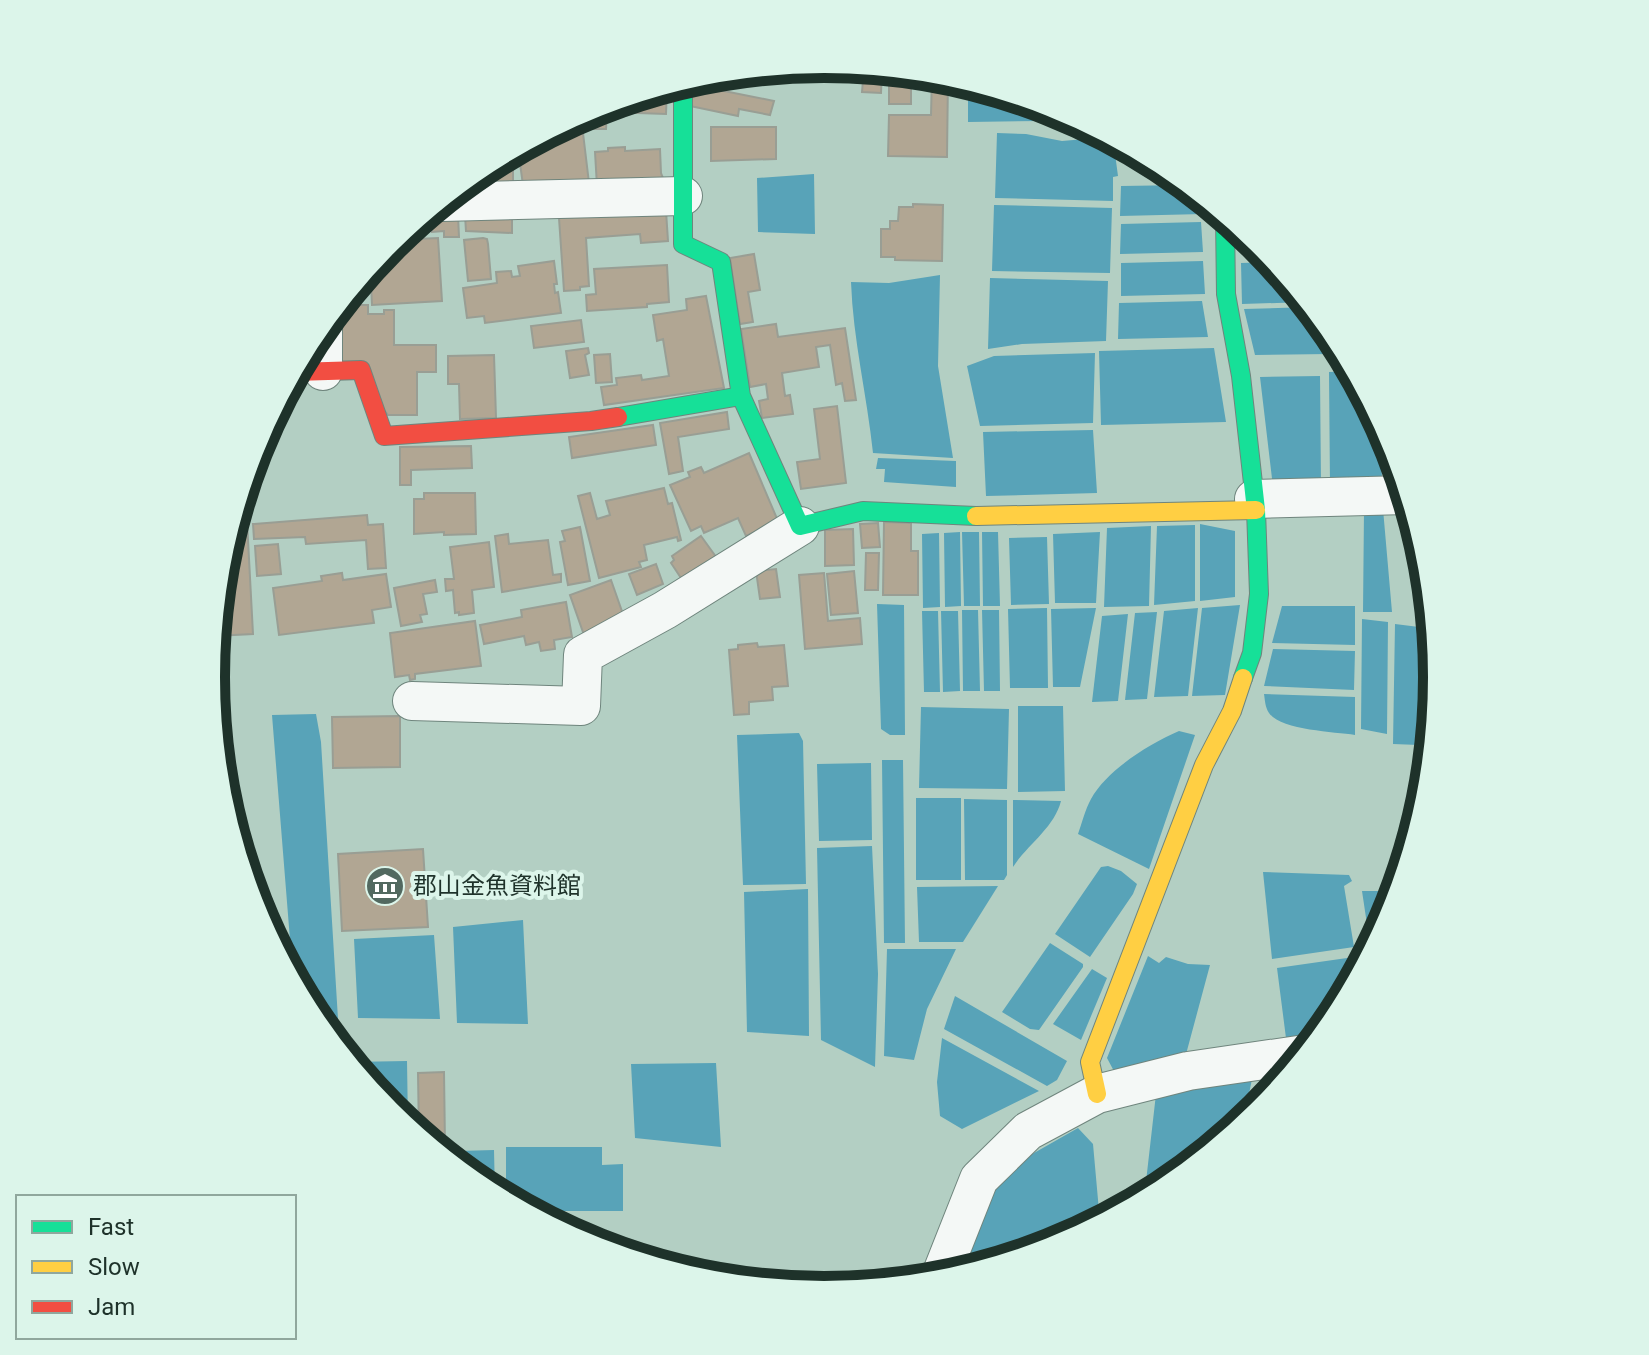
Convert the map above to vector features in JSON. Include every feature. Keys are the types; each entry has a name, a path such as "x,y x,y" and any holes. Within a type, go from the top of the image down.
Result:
{"street":[{"path":"683,95 683,244 721,262 741,396 800,526"},
{"path":"461,202 683,196"},
{"path":"1097,1094 1090,1062 1204,765 1232,711 1252,653 1259,594 1255,504 1241,376 1226,294 1225,232"},
{"path":"309,372 361,370 384,436 591,421 741,396"},
{"path":"412,701 581,706 583,655 665,610 800,526 863,511 974,516 1395,496"},
{"path":"945,1264 979,1179 1028,1131 1097,1094 1188,1071 1288,1056"}],"water":[{"path":"968,96 1041,119 1041,121 968,122"},
{"path":"997,133 1026,134 1062,141 1087,139 1115,153 1118,176 1113,177 1113,201 995,198"},
{"path":"814,174 815,234 758,232 757,178"},
{"path":"1166,185 1203,214 1120,216 1121,186"},
{"path":"994,205 1112,208 1110,273 992,271"},
{"path":"1201,222 1203,252 1120,254 1121,224"},
{"path":"1203,261 1205,294 1121,296 1121,263"},
{"path":"1241,263 1256,263 1291,302 1242,304"},
{"path":"940,275 938,366 953,458 873,453 854,325 851,282 889,283"},
{"path":"990,278 1108,281 1106,341 1022,344 988,349"},
{"path":"1202,301 1208,337 1118,339 1119,303"},
{"path":"1296,307 1329,354 1255,355 1244,309"},
{"path":"1214,348 1226,422 1101,425 1099,351"},
{"path":"1095,353 1093,423 980,426 967,366 994,356"},
{"path":"1329,372 1340,372 1362,412 1382,457 1382,485 1330,486"},
{"path":"1320,376 1321,486 1273,487 1260,377"},
{"path":"1093,430 1097,493 986,496 983,432"},
{"path":"878,458 956,461 956,487 884,482 885,469 876,469"},
{"path":"1383,509 1392,612 1363,612 1364,510"},
{"path":"1200,524 1235,531 1235,597 1200,601"},
{"path":"1195,525 1195,601 1154,605 1157,526"},
{"path":"1151,526 1149,606 1104,607 1107,528"},
{"path":"960,532 961,606 945,607 944,533"},
{"path":"962,532 979,532 980,606 964,606"},
{"path":"982,532 998,532 1000,606 983,606"},
{"path":"1100,532 1096,603 1055,603 1053,534"},
{"path":"939,533 940,607 923,608 922,534"},
{"path":"1047,537 1049,604 1011,605 1009,538"},
{"path":"877,604 904,605 905,735 890,735 881,729"},
{"path":"1240,605 1225,695 1192,696 1202,608"},
{"path":"1282,606 1355,606 1355,645 1272,643"},
{"path":"1047,608 1048,688 1010,688 1008,609"},
{"path":"1096,608 1080,687 1053,687 1051,609"},
{"path":"1198,608 1188,696 1154,697 1164,611"},
{"path":"962,610 978,610 980,691 963,691"},
{"path":"982,610 999,610 1000,691 984,691"},
{"path":"922,611 938,611 940,692 924,692"},
{"path":"941,611 958,611 960,691 943,692"},
{"path":"1157,612 1147,699 1125,700 1135,613"},
{"path":"1128,614 1118,701 1092,702 1102,616"},
{"path":"1362,619 1388,622 1387,734 1361,729"},
{"path":"1395,624 1419,627 1419,745 1393,744"},
{"path":"1273,649 1355,651 1354,690 1264,686"},
{"path":"1264,694 1355,697 1355,735 1308,729 1275,719 1269,713"},
{"path":"1018,706 1063,706 1065,791 1018,792"},
{"path":"921,707 1009,709 1007,789 919,788"},
{"path":"316,714 321,742 338,1019 332,1019 326,1011 291,950 272,715"},
{"path":"1179,731 1195,735 1149,869 1078,834 1091,799 1107,778 1142,751"},
{"path":"799,733 803,741 806,884 743,885 737,735"},
{"path":"882,760 903,760 905,943 884,943"},
{"path":"871,763 872,840 819,841 817,764"},
{"path":"916,798 961,798 961,880 916,880"},
{"path":"964,799 1007,800 1007,875 1004,880 965,880"},
{"path":"1013,800 1061,801 1047,828 1013,867"},
{"path":"872,846 878,974 875,1067 821,1040 817,848"},
{"path":"1101,867 1121,871 1137,884 1090,957 1055,934"},
{"path":"1263,872 1349,875 1352,881 1344,886 1354,947 1272,959"},
{"path":"998,886 963,942 919,942 917,887"},
{"path":"808,889 809,1036 747,1032 744,892"},
{"path":"1362,891 1384,891 1378,907 1368,930"},
{"path":"523,920 528,1024 457,1023 453,927"},
{"path":"434,935 440,1019 358,1018 354,939"},
{"path":"1050,943 1083,964 1083,967 1039,1030 1030,1029 1002,1012"},
{"path":"887,949 956,949 927,1009 914,1060 884,1056"},
{"path":"1148,956 1159,963 1166,957 1188,964 1210,965 1185,1058 1116,1075 1107,1058"},
{"path":"1354,958 1304,1036 1286,1038 1277,968"},
{"path":"1092,969 1107,978 1081,1040 1053,1024"},
{"path":"955,996 1067,1061 1057,1080 1047,1086 944,1029"},
{"path":"942,1038 1039,1091 962,1129 940,1116 937,1082"},
{"path":"407,1061 408,1107 374,1073 365,1062"},
{"path":"716,1063 721,1147 635,1138 631,1064"},
{"path":"1253,1074 1248,1101 1220,1128 1146,1184 1156,1094"},
{"path":"1078,1128 1093,1144 1099,1210 1017,1245 952,1263 983,1182"},
{"path":"506,1147 602,1147 602,1165 623,1164 623,1211 551,1211 506,1185"},
{"path":"494,1150 495,1178 460,1153 458,1151"}],"building":[{"path":"863,79 882,81 881,93 862,92"},
{"path":"889,82 911,84 911,104 889,104"},
{"path":"932,88 948,91 947,157 888,156 889,115 931,115"},
{"path":"714,89 774,101 770,115 739,109 738,116 690,106 692,93"},
{"path":"667,99 666,114 625,113"},
{"path":"607,120 606,129 592,129 592,125"},
{"path":"711,127 776,127 776,159 711,161"},
{"path":"583,133 589,183 523,185 520,161 572,134"},
{"path":"625,147 625,151 660,149 661,173 665,183 597,186 595,152"},
{"path":"513,165 513,186 496,187 496,176"},
{"path":"491,179 492,189 476,190"},
{"path":"913,204 943,205 942,261 881,257 881,229 890,229 890,221 898,221 899,207 913,207"},
{"path":"666,211 668,241 641,243 640,234 586,238 589,286 564,291 559,218"},
{"path":"512,214 512,233 466,231 465,215"},
{"path":"443,215 458,215 459,237 444,237 444,231 432,232 432,228 428,228"},
{"path":"438,238 442,301 372,305 371,286 417,239"},
{"path":"487,239 488,244 491,279 468,281 464,240"},
{"path":"754,254 760,290 748,292 753,322 740,324 730,258"},
{"path":"554,261 555,293 558,292 561,313 485,323 484,316 467,318 463,288 497,283 496,272 511,271 512,277 520,276 518,266"},
{"path":"667,265 669,302 647,304 647,307 587,311 586,295 596,294 594,269"},
{"path":"706,296 724,388 604,405 601,387 617,385 616,378 641,375 642,380 669,376 663,339 657,341 653,315 687,310 686,299"},
{"path":"355,305 368,305 368,314 384,314 384,310 394,310 394,345 436,345 436,372 417,372 417,415 388,415 337,355 335,332"},
{"path":"581,320 584,342 534,348 531,326"},
{"path":"776,324 778,337 845,328 856,400 845,401 842,383 836,385 830,345 816,347 819,367 782,373 785,396 790,395 793,414 762,418 759,401 768,399 766,384 750,387 741,329"},
{"path":"588,348 589,353 585,355 589,375 570,378 566,351"},
{"path":"610,354 612,382 596,383 594,355"},
{"path":"494,355 496,418 460,419 459,384 448,384 448,356"},
{"path":"837,406 846,483 801,489 797,462 820,459 814,409"},
{"path":"727,412 729,429 678,437 683,471 669,474 660,423"},
{"path":"653,425 656,445 572,458 569,437"},
{"path":"471,446 472,468 411,470 411,485 400,485 400,447"},
{"path":"749,453 778,521 746,536 738,518 704,533 701,526 691,531 670,485 690,477 688,472 701,467 704,473"},
{"path":"664,488 668,504 672,503 681,540 678,541 677,537 644,545 647,560 639,562 641,567 599,578 578,496 590,493 597,519 610,515 606,501"},
{"path":"424,493 475,493 476,534 414,534 414,499 424,499"},
{"path":"367,515 368,525 383,524 386,568 368,569 366,540 306,544 305,537 254,539 253,524"},
{"path":"245,521 253,634 226,635 230,599"},
{"path":"884,522 911,523 911,551 918,551 918,595 883,595"},
{"path":"878,523 880,547 862,548 860,524"},
{"path":"580,527 590,581 568,585 560,542 565,541 562,531"},
{"path":"853,529 854,565 825,566 825,530"},
{"path":"508,534 509,544 548,540 553,575 561,574 561,582 502,592 495,536"},
{"path":"701,536 719,561 685,584 671,563 674,560 672,556"},
{"path":"489,542 494,587 472,590 474,613 459,615 459,612 455,613 453,590 446,591 445,579 454,579 450,547"},
{"path":"278,544 281,574 257,576 255,546"},
{"path":"866,553 879,553 878,590 865,590"},
{"path":"656,564 663,584 637,595 629,574"},
{"path":"776,569 780,597 760,599 756,571"},
{"path":"854,571 858,613 831,615 827,574"},
{"path":"342,573 343,580 386,574 391,607 372,610 374,623 279,635 273,588 322,581 321,576"},
{"path":"824,573 828,621 860,618 862,644 805,649 799,575"},
{"path":"435,580 437,592 423,594 427,614 420,615 422,622 401,626 394,588"},
{"path":"611,580 625,620 584,635 570,595"},
{"path":"566,602 572,637 554,640 555,649 541,651 539,642 526,645 524,636 484,644 480,625 522,617 521,610"},
{"path":"475,621 481,666 415,674 415,679 410,680 409,675 395,677 390,633"},
{"path":"757,643 758,647 784,645 788,686 772,687 773,700 749,702 749,714 734,715 729,650 738,649 738,645"},
{"path":"400,716 400,767 333,768 332,717"},
{"path":"423,849 428,927 342,931 338,854"},
{"path":"444,1072 445,1141 419,1118 418,1073"}],"traffic: fast":[{"path":"683,95 683,244 721,262 741,396 800,526 863,511 976,516"},
{"path":"1225,232 1226,294 1241,376 1256,510 1259,594 1252,653 1243,678"},
{"path":"618,417 741,396"}],"traffic: slow":[{"path":"976,516 1256,510"},
{"path":"1097,1094 1090,1062 1204,765 1232,711 1243,678"}],"traffic: jam":[{"path":"309,372 361,370 384,436 618,417"}],"place":[{"name":"郡山金魚資料館","path":"385,886"}]}
